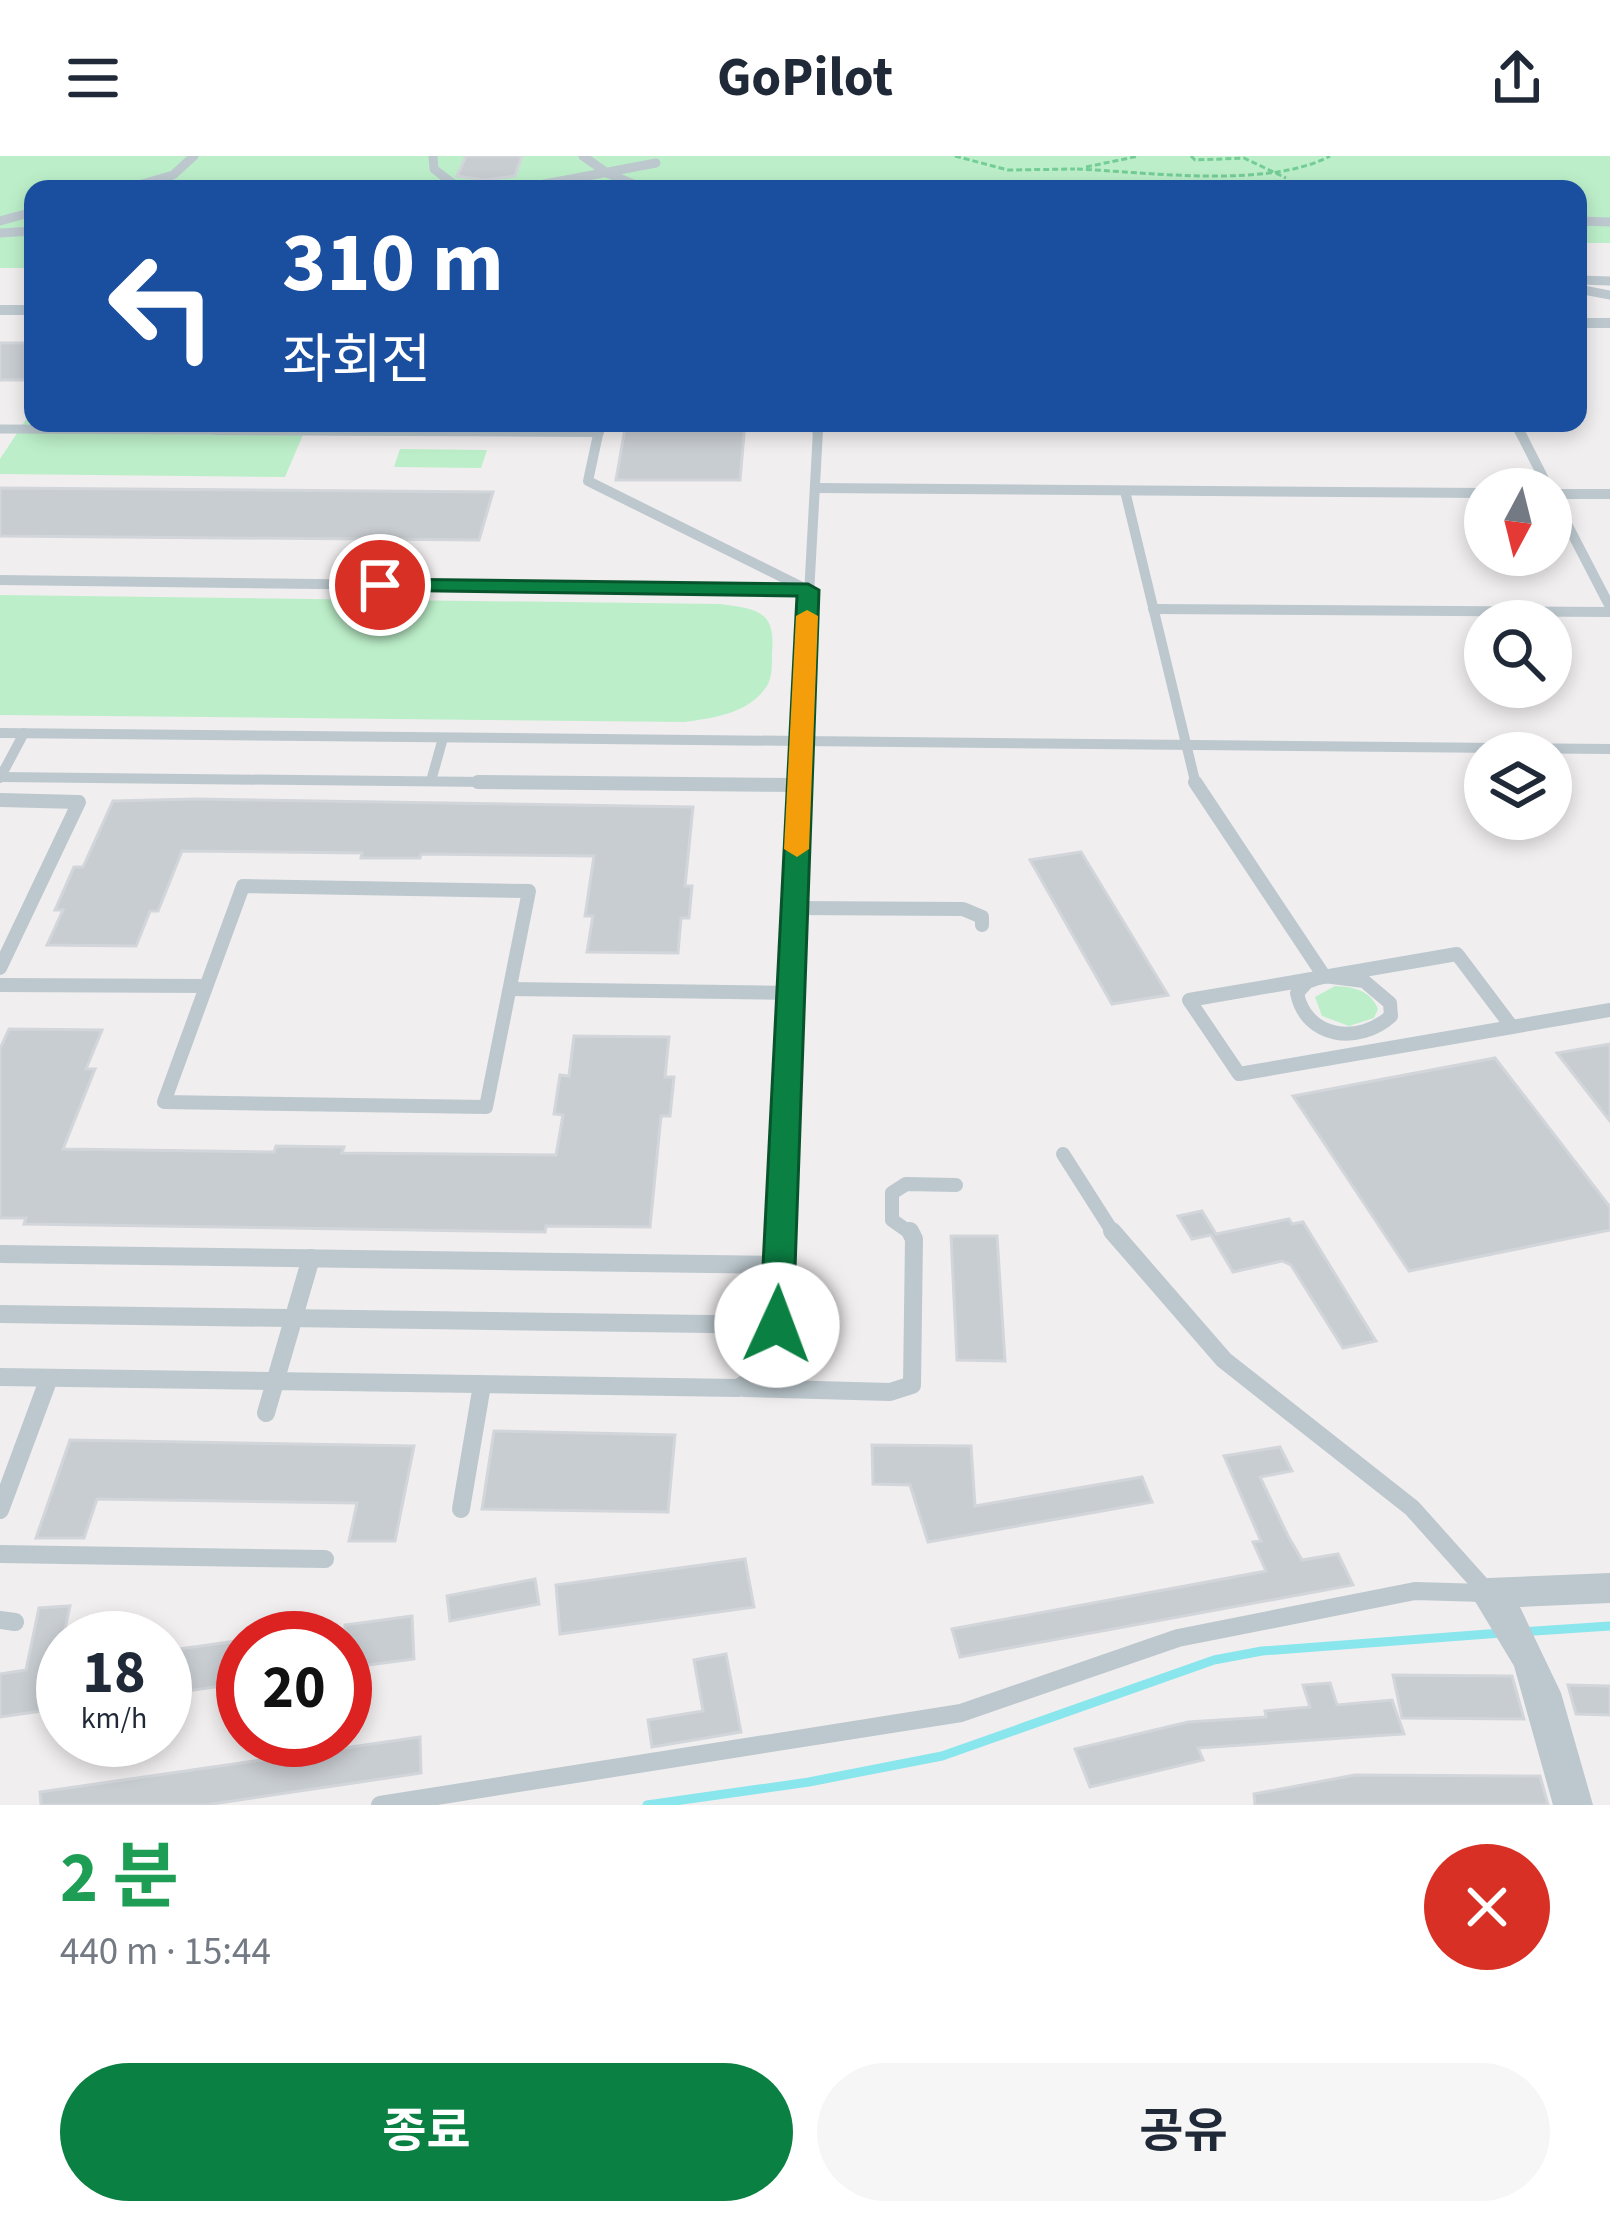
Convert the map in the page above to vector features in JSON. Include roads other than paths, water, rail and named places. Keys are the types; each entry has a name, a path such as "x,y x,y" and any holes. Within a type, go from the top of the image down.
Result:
{"street":[{"path":"1573,1805 1551,1717 1508,1620 1610,1588"}],"lane":[{"path":"160,180 184,170 194,156"},
{"path":"433,156 434,169 448,180"},
{"path":"584,156 624,180"},
{"path":"568,180 656,164"},
{"path":"599,432 588,481 808,590"},
{"path":"738,1388 759,1378 774,1354 777,1325 817,432"},
{"path":"1520,432 1538,468"},
{"path":"814,488 1464,493"},
{"path":"1125,491 1196,785 1324,976"},
{"path":"1572,493 1610,494"},
{"path":"1154,609 1610,610 1572,534"},
{"path":"0,580 808,590"},
{"path":"0,733 1610,749"},
{"path":"24,734 0,778 799,785"},
{"path":"431,782 443,737"},
{"path":"0,800 79,802 0,968"},
{"path":"243,886 529,891 486,1107 164,1102 206,986 243,886"},
{"path":"794,908 963,909 982,917 982,925"},
{"path":"1511,1027 1457,954 1189,1000 1239,1074 1610,1010"},
{"path":"1324,976 1364,981 1390,1003 1391,1016 1383,1027 1367,1034 1346,1035 1307,1020 1297,1006 1297,993 1307,982 1324,976"},
{"path":"0,985 206,986"},
{"path":"510,989 791,993"},
{"path":"1367,1034 1379,1049"},
{"path":"1063,1154 1123,1247 1223,1360 1412,1508 1508,1620"},
{"path":"0,1378 890,1392 912,1385 916,1373 914,1239 910,1230 892,1220 892,1193 906,1184 956,1185"},
{"path":"0,1254 779,1264"},
{"path":"266,1413 311,1258"},
{"path":"0,1314 777,1325"},
{"path":"0,1510 50,1378"},
{"path":"460,1509 482,1385"},
{"path":"0,1554 325,1559"},
{"path":"380,1805 961,1713 1178,1637 1415,1591 1508,1620"}],"waterway":[{"path":"1522,1632 1610,1626"},
{"path":"647,1805 809,1782 942,1756 1214,1660 1262,1651 1501,1633"}]}
